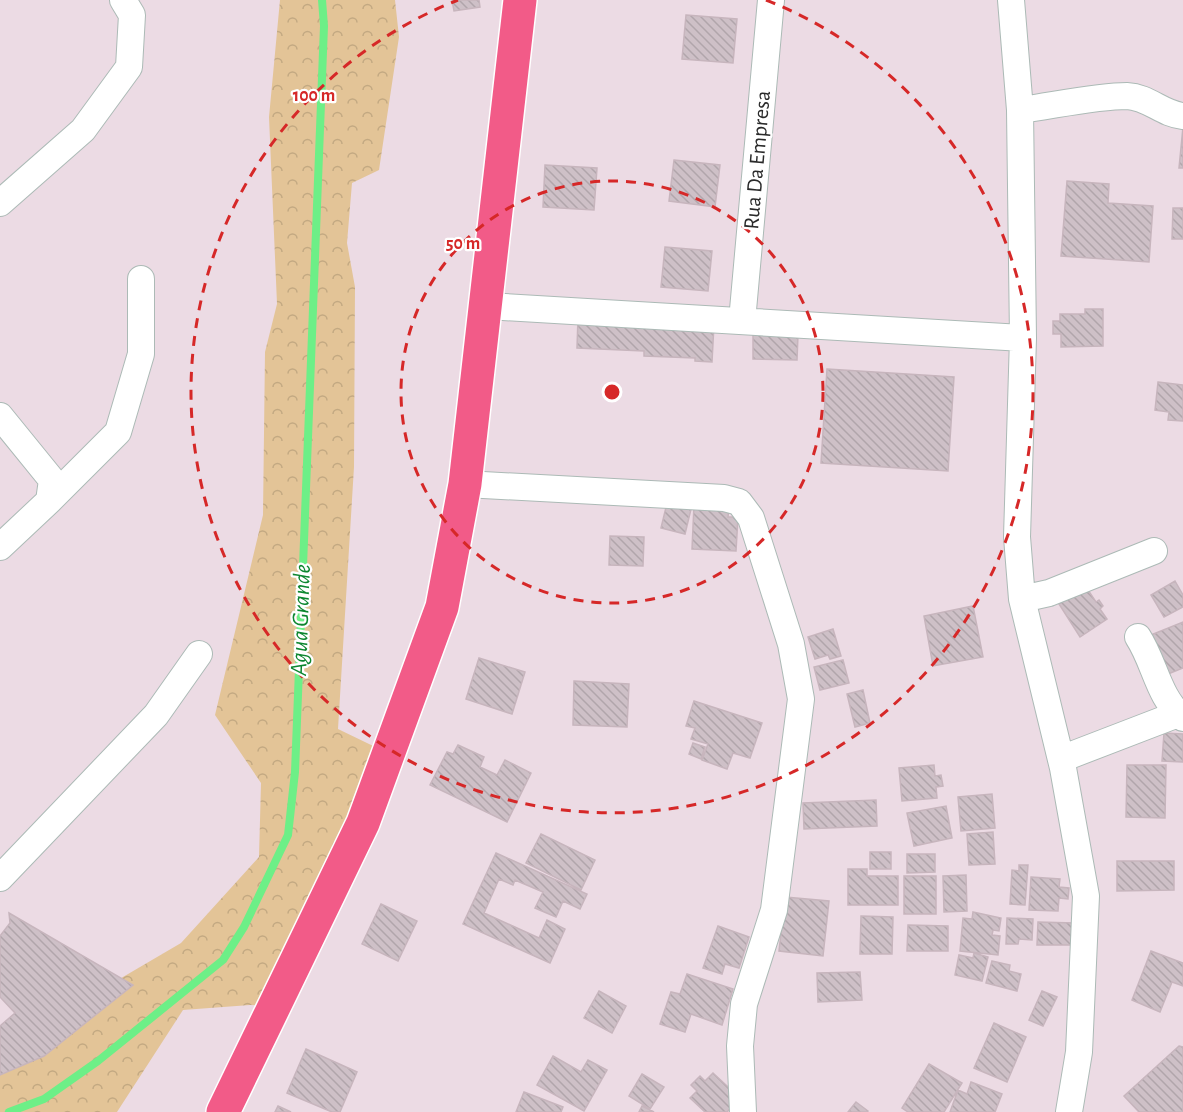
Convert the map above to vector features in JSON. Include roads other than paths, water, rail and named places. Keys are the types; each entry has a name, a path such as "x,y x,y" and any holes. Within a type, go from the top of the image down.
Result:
{"main road":[{"path":"223,1112 363,823 442,607 465,484 520,0"}],"street":[{"path":"0,203 83,130 129,67 132,15 123,0"},
{"name":"Rua Da Empresa","path":"742,321 771,0"},
{"path":"1011,0 1020,110 1023,338 1017,537 1022,599 1061,759 1086,896 1079,1052 1070,1112"},
{"path":"1020,110 1127,96 1148,100 1170,115 1183,116"},
{"path":"0,547 118,432 141,354 141,279"},
{"path":"487,306 1023,338"},
{"path":"0,416 52,480 49,501"},
{"path":"465,484 724,498 740,502 751,518 791,645 801,699 774,910 744,1004 740,1046 743,1112"},
{"path":"1022,599 1048,593 1154,551"},
{"path":"1061,759 1181,716 1158,685 1151,661 1138,637"},
{"path":"0,878 156,715 199,654"}],"waterway":[{"name":"Agua Grande","path":"9,1112 44,1099 98,1061 223,960 244,927 288,835 295,772 324,26 322,0"}]}
